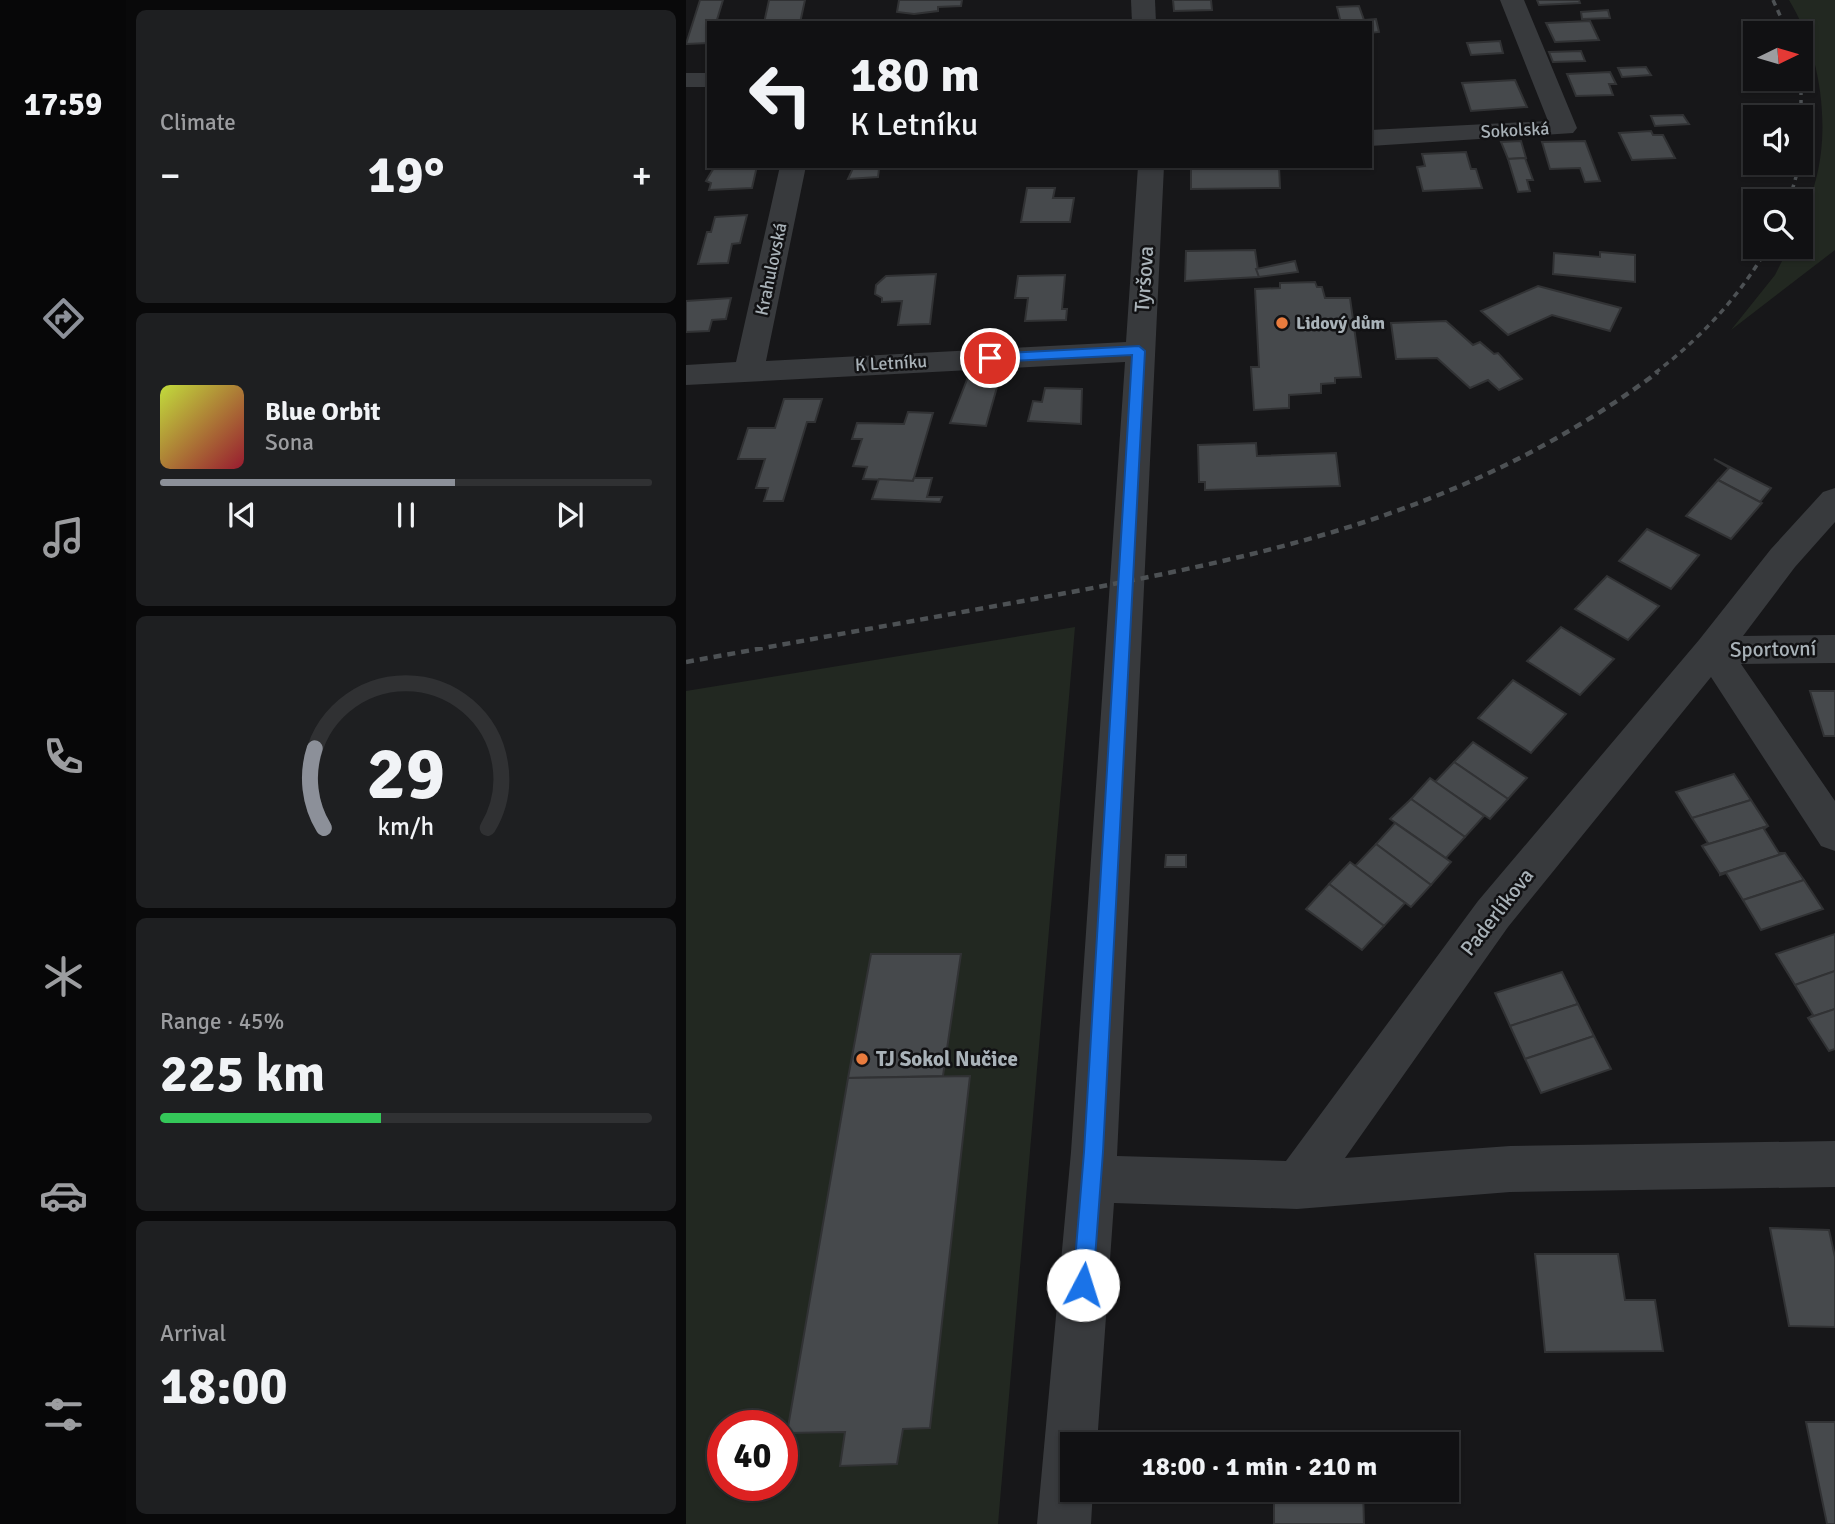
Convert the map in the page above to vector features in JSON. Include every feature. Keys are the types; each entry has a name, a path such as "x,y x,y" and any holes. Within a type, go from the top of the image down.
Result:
{"street":[{"path":"1143,0 1144,21"},
{"name":"Sokolská","path":"1372,138 1564,128 1512,0"},
{"path":"686,80 707,80"},
{"name":"Krahulovská","path":"749,371 793,168"},
{"name":"Tyršova","path":"1064,1524 1091,1179 1151,168"},
{"name":"K Letníku","path":"686,375 1139,351"},
{"name":"Paderlíkova","path":"1297,1185 1493,914 1712,650 1783,558 1835,500"},
{"name":"Sportovní","path":"1712,650 1835,649"},
{"path":"1712,650 1835,834"},
{"path":"1091,1179 1297,1185 1510,1170 1835,1164"}],"shaded area":[{"path":"1789,0 1835,0 1835,250 1731,330 1775,275 1783,259 1813,259 1813,189 1820,157 1822,110 1813,57 1813,21 1799,19"},
{"name":"TJ Sokol Nučice","path":"1075,627 998,1524 686,1524 686,691"}],"building":[{"path":"700,0 723,0 717,21 707,21 707,43 686,44"},
{"path":"769,0 805,0 800,21 764,21"},
{"path":"899,0 962,0 961,6 938,7 938,11 914,14 897,12"},
{"path":"1173,0 1211,0 1212,10 1174,11"},
{"path":"1537,0 1579,0 1580,3 1539,5"},
{"path":"1359,6 1364,20 1376,19 1379,32 1372,33 1372,21 1340,21 1337,7"},
{"path":"1608,10 1610,18 1582,19 1581,12"},
{"path":"1590,21 1599,40 1555,42 1546,23"},
{"path":"1500,41 1503,53 1471,55 1467,43"},
{"path":"1581,51 1585,61 1553,62 1549,52"},
{"path":"1646,67 1651,75 1622,77 1618,68"},
{"path":"1610,72 1616,84 1609,84 1613,95 1576,96 1567,74"},
{"path":"1515,80 1527,107 1471,111 1462,83"},
{"path":"1683,115 1689,124 1655,126 1651,116"},
{"path":"1651,131 1653,135 1663,135 1675,158 1632,160 1619,133"},
{"path":"1521,141 1526,158 1508,159 1501,142"},
{"path":"1585,141 1600,181 1585,182 1580,168 1550,169 1542,142"},
{"path":"1466,152 1471,169 1476,169 1482,188 1423,191 1417,167 1425,166 1422,154"},
{"path":"1525,158 1533,180 1527,180 1530,191 1518,192 1508,159"},
{"path":"714,168 757,168 752,188 709,190 711,183 706,181"},
{"path":"853,168 883,168 879,169 878,177 848,179"},
{"path":"1191,168 1279,168 1280,188 1191,189"},
{"path":"1027,188 1055,188 1053,198 1074,198 1070,222 1021,222"},
{"path":"747,215 740,243 732,244 728,263 698,264 707,232 711,232 715,217"},
{"path":"1255,250 1259,277 1185,281 1186,251"},
{"path":"1600,252 1635,255 1635,282 1553,274 1554,253 1600,257"},
{"path":"1295,261 1298,272 1259,277 1256,269"},
{"path":"936,274 930,324 898,325 902,301 882,302 882,298 875,294 876,285 886,276"},
{"path":"1065,275 1062,309 1067,309 1066,320 1025,321 1028,298 1015,298 1018,276"},
{"path":"1315,282 1317,287 1322,287 1325,298 1350,298 1361,377 1335,378 1335,383 1321,384 1321,393 1289,395 1289,408 1254,410 1251,367 1259,367 1255,289 1280,288 1280,283"},
{"path":"1538,286 1621,308 1610,331 1552,315 1508,335 1481,311"},
{"path":"731,298 726,319 712,320 709,331 686,332 686,301"},
{"path":"1446,321 1473,345 1480,342 1494,354 1498,353 1522,379 1499,390 1488,380 1470,388 1437,358 1396,359 1391,323"},
{"path":"970,372 1001,373 986,426 950,423"},
{"path":"1045,388 1082,389 1081,424 1028,421 1033,401 1042,402"},
{"path":"784,399 822,399 815,422 807,422 783,501 764,501 768,488 756,488 765,459 738,459 748,428 775,428"},
{"path":"908,412 933,413 913,481 863,479 867,467 853,466 862,439 852,439 857,423 904,424"},
{"path":"1256,443 1257,456 1336,453 1340,486 1205,490 1205,482 1199,482 1198,445"},
{"path":"1714,459 1771,488 1760,502 1718,480 1729,468"},
{"path":"914,478 932,478 927,497 942,497 940,502 872,499 879,479 913,481"},
{"path":"1718,480 1762,503 1731,539 1686,516"},
{"path":"1647,529 1699,555 1671,589 1619,561"},
{"path":"1607,576 1659,606 1628,640 1575,609"},
{"path":"1561,627 1614,659 1580,695 1527,661"},
{"path":"1513,680 1566,714 1531,753 1478,718"},
{"path":"1810,691 1835,691 1835,736 1824,736"},
{"path":"1473,742 1527,778 1508,799 1454,762"},
{"path":"1454,762 1508,799 1490,819 1435,782"},
{"path":"1734,774 1751,800 1692,818 1676,792"},
{"path":"1430,778 1484,816 1465,837 1411,799"},
{"path":"1411,799 1465,837 1446,858 1390,819"},
{"path":"1751,800 1768,826 1702,846 1708,843 1692,818"},
{"path":"1395,823 1451,862 1431,885 1376,844"},
{"path":"1768,826 1764,829 1779,853 1785,853 1720,874 1702,846"},
{"path":"1376,844 1431,885 1411,907 1355,866"},
{"path":"1785,853 1804,880 1743,900 1726,873 1720,875 1720,874"},
{"path":"1166,855 1186,855 1186,867 1165,867"},
{"path":"1350,862 1405,903 1384,926 1329,884"},
{"path":"1804,880 1823,909 1761,930 1743,900"},
{"path":"1329,884 1384,926 1362,950 1306,909"},
{"path":"1835,934 1835,971 1795,985 1776,954"},
{"path":"871,954 961,954 943,1076 848,1078"},
{"path":"1835,971 1835,1009 1808,1018 1813,1015 1795,985"},
{"path":"1562,972 1578,1004 1510,1026 1495,993"},
{"path":"1578,1004 1594,1036 1525,1059 1510,1026"},
{"path":"1835,1009 1835,1049 1829,1051 1808,1018"},
{"path":"1594,1036 1611,1069 1541,1093 1525,1059"},
{"path":"970,1076 930,1428 903,1429 897,1464 840,1466 845,1432 798,1433 798,1410 791,1410 848,1078"},
{"path":"1770,1228 1829,1230 1835,1257 1835,1327 1789,1326"},
{"path":"1535,1254 1618,1254 1625,1300 1655,1300 1663,1351 1545,1352"},
{"path":"1806,1422 1835,1422 1835,1524 1827,1524"},
{"path":"1274,1502 1363,1502 1364,1524 1274,1524"}],"railway":[{"path":"1773,0 1783,21"},
{"path":"1801,91 1801,105"},
{"path":"1792,189 1797,175"},
{"path":"1655,373 1688,346 1718,316 1761,259"},
{"path":"686,662 1202,566 1360,523 1436,496 1511,462 1585,421 1658,372"}],"place":[{"name":"Lidový dům","path":"1282,323"},
{"name":"TJ Sokol Nučice","path":"862,1059"}],"route":[{"path":"990,358 1139,351 1094,1152 1083,1285"}]}
